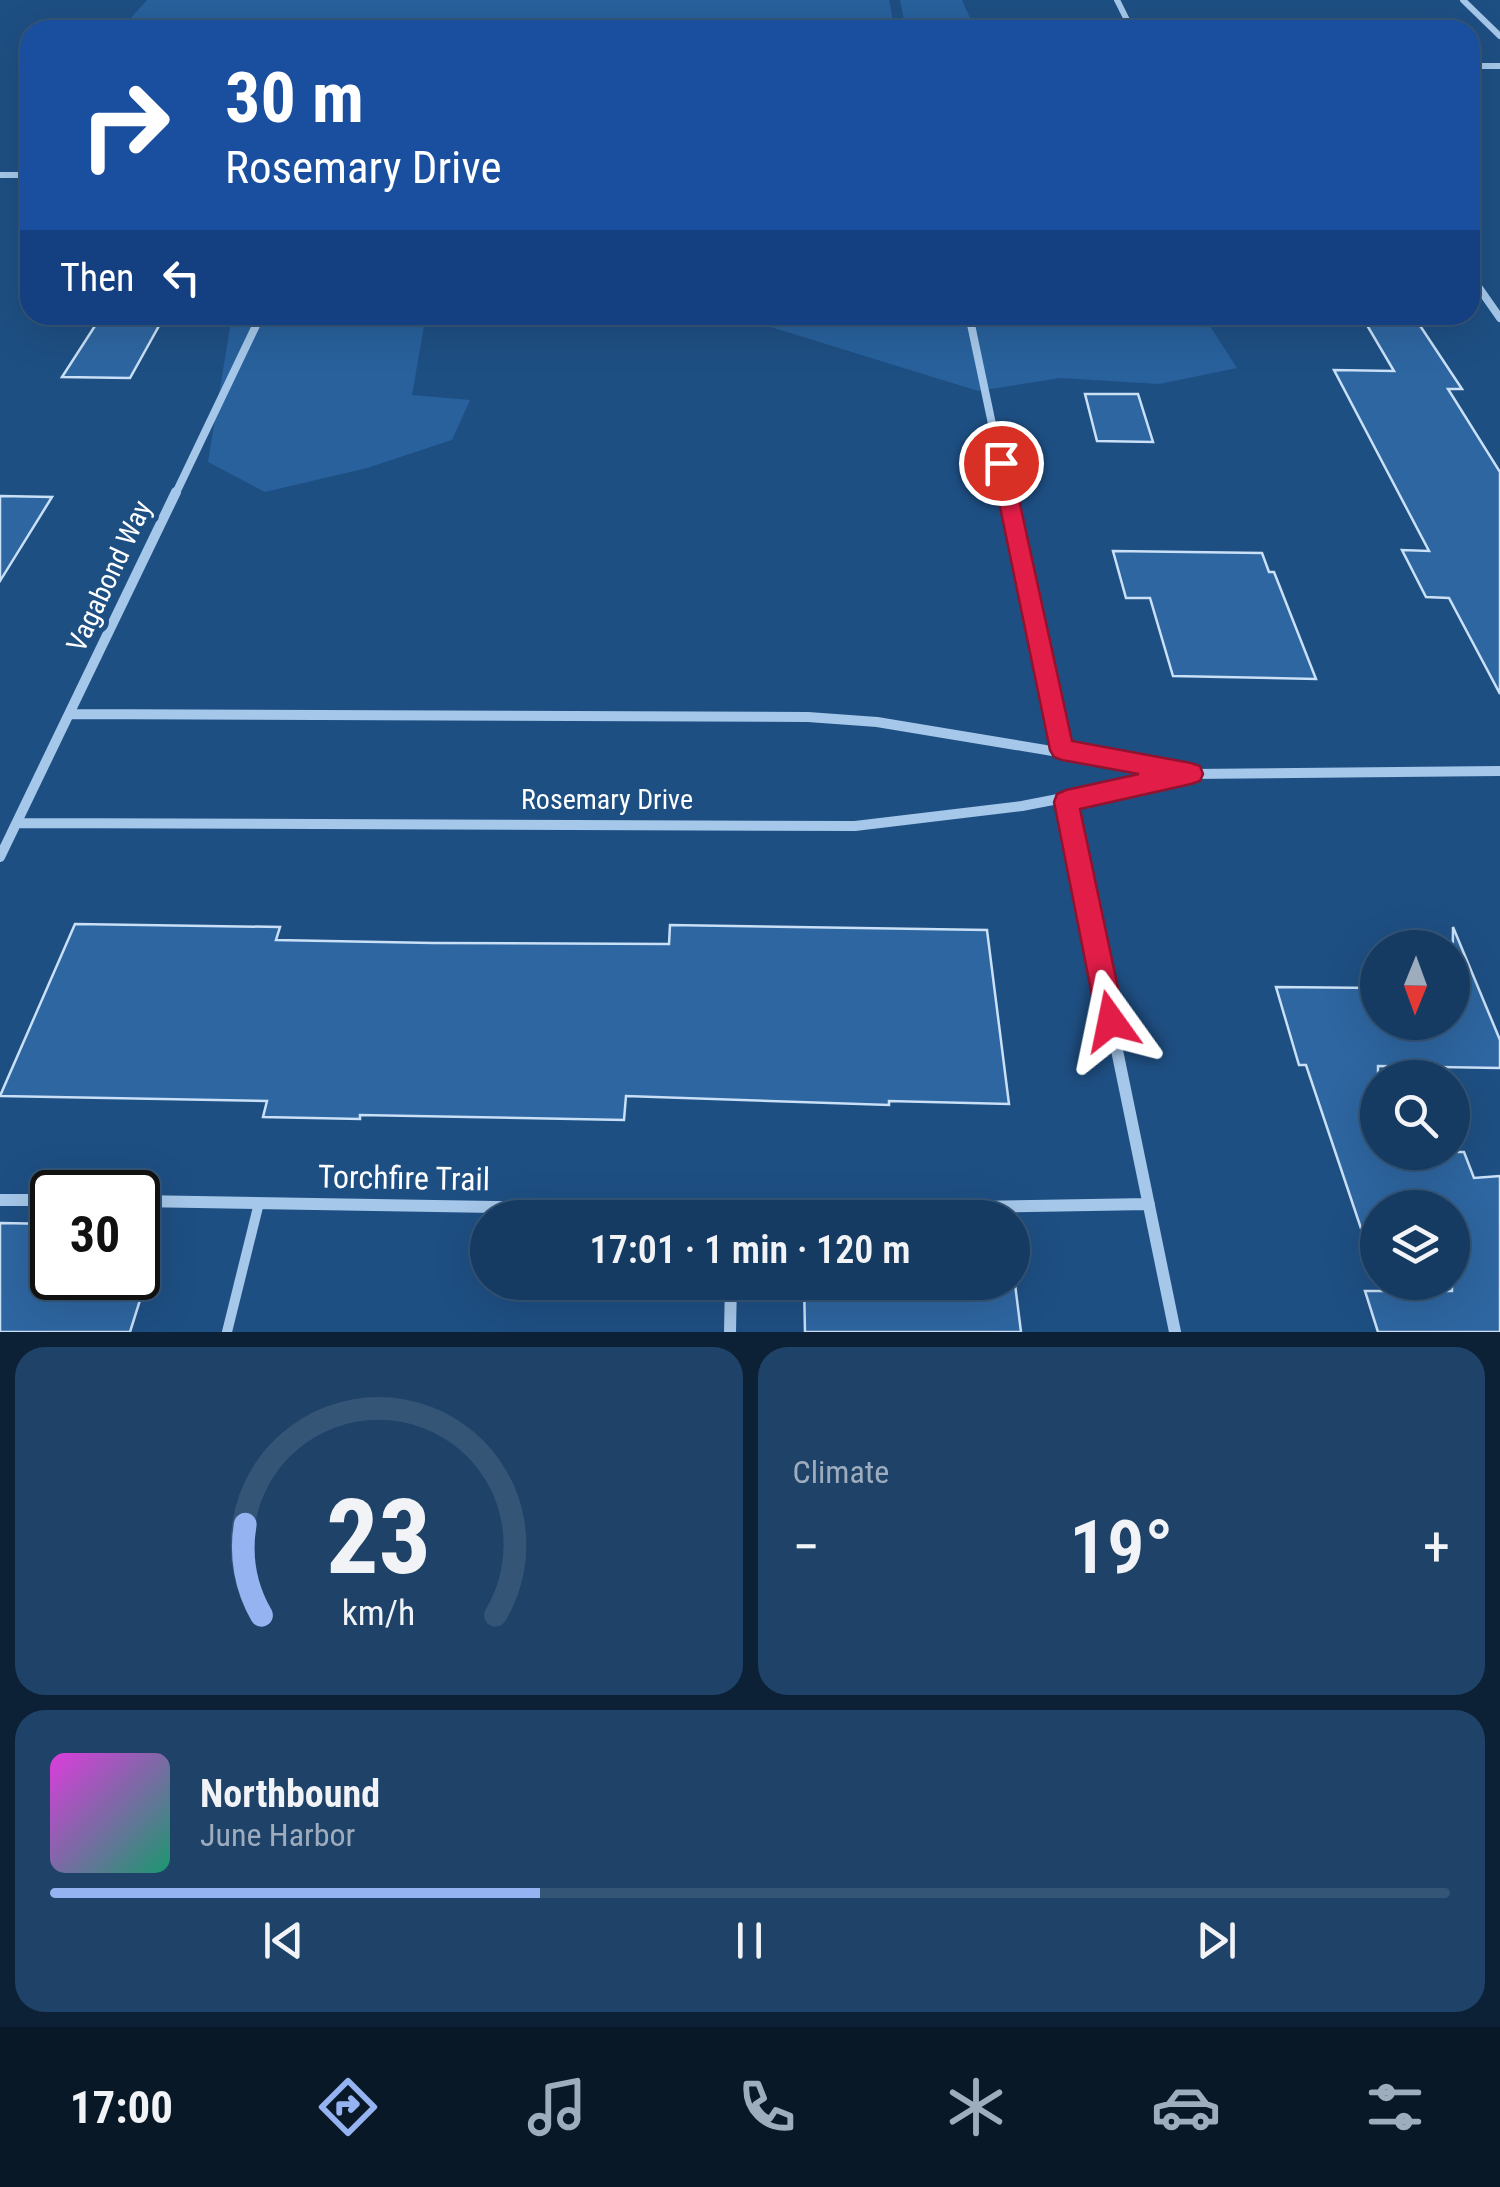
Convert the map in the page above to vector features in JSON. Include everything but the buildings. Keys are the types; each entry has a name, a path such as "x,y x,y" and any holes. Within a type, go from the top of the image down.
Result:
{"street":[{"path":"1463,0 1500,36"},
{"path":"1480,289 1500,318"},
{"name":"Vagabond Way","path":"0,857 256,325"},
{"path":"972,325 1062,750"},
{"name":"Rosemary Drive","path":"70,714 808,718 877,722 1191,774 1500,770"},
{"name":"Rosemary Drive","path":"18,823 855,826 1066,802 1191,774"},
{"path":"1066,802 1175,1332"},
{"path":"0,1200 30,1200"},
{"name":"Torchfire Trail","path":"160,1201 470,1208"},
{"name":"Torchfire Trail","path":"1030,1207 1148,1204"},
{"path":"730,1332 731,1300"}],"lane":[{"path":"227,1332 259,1203"}],"shaded area":[{"path":"147,0 889,0 893,20 129,20"},
{"path":"900,0 962,0 971,20 904,20"},
{"path":"230,325 424,325 412,395 470,400 452,440 367,468 265,492 208,462"},
{"path":"764,325 1209,325 1237,368 1159,384 1060,378 978,391"}],"route":[{"path":"1001,463 1062,750 1191,774 1066,802 1111,1021"}]}
